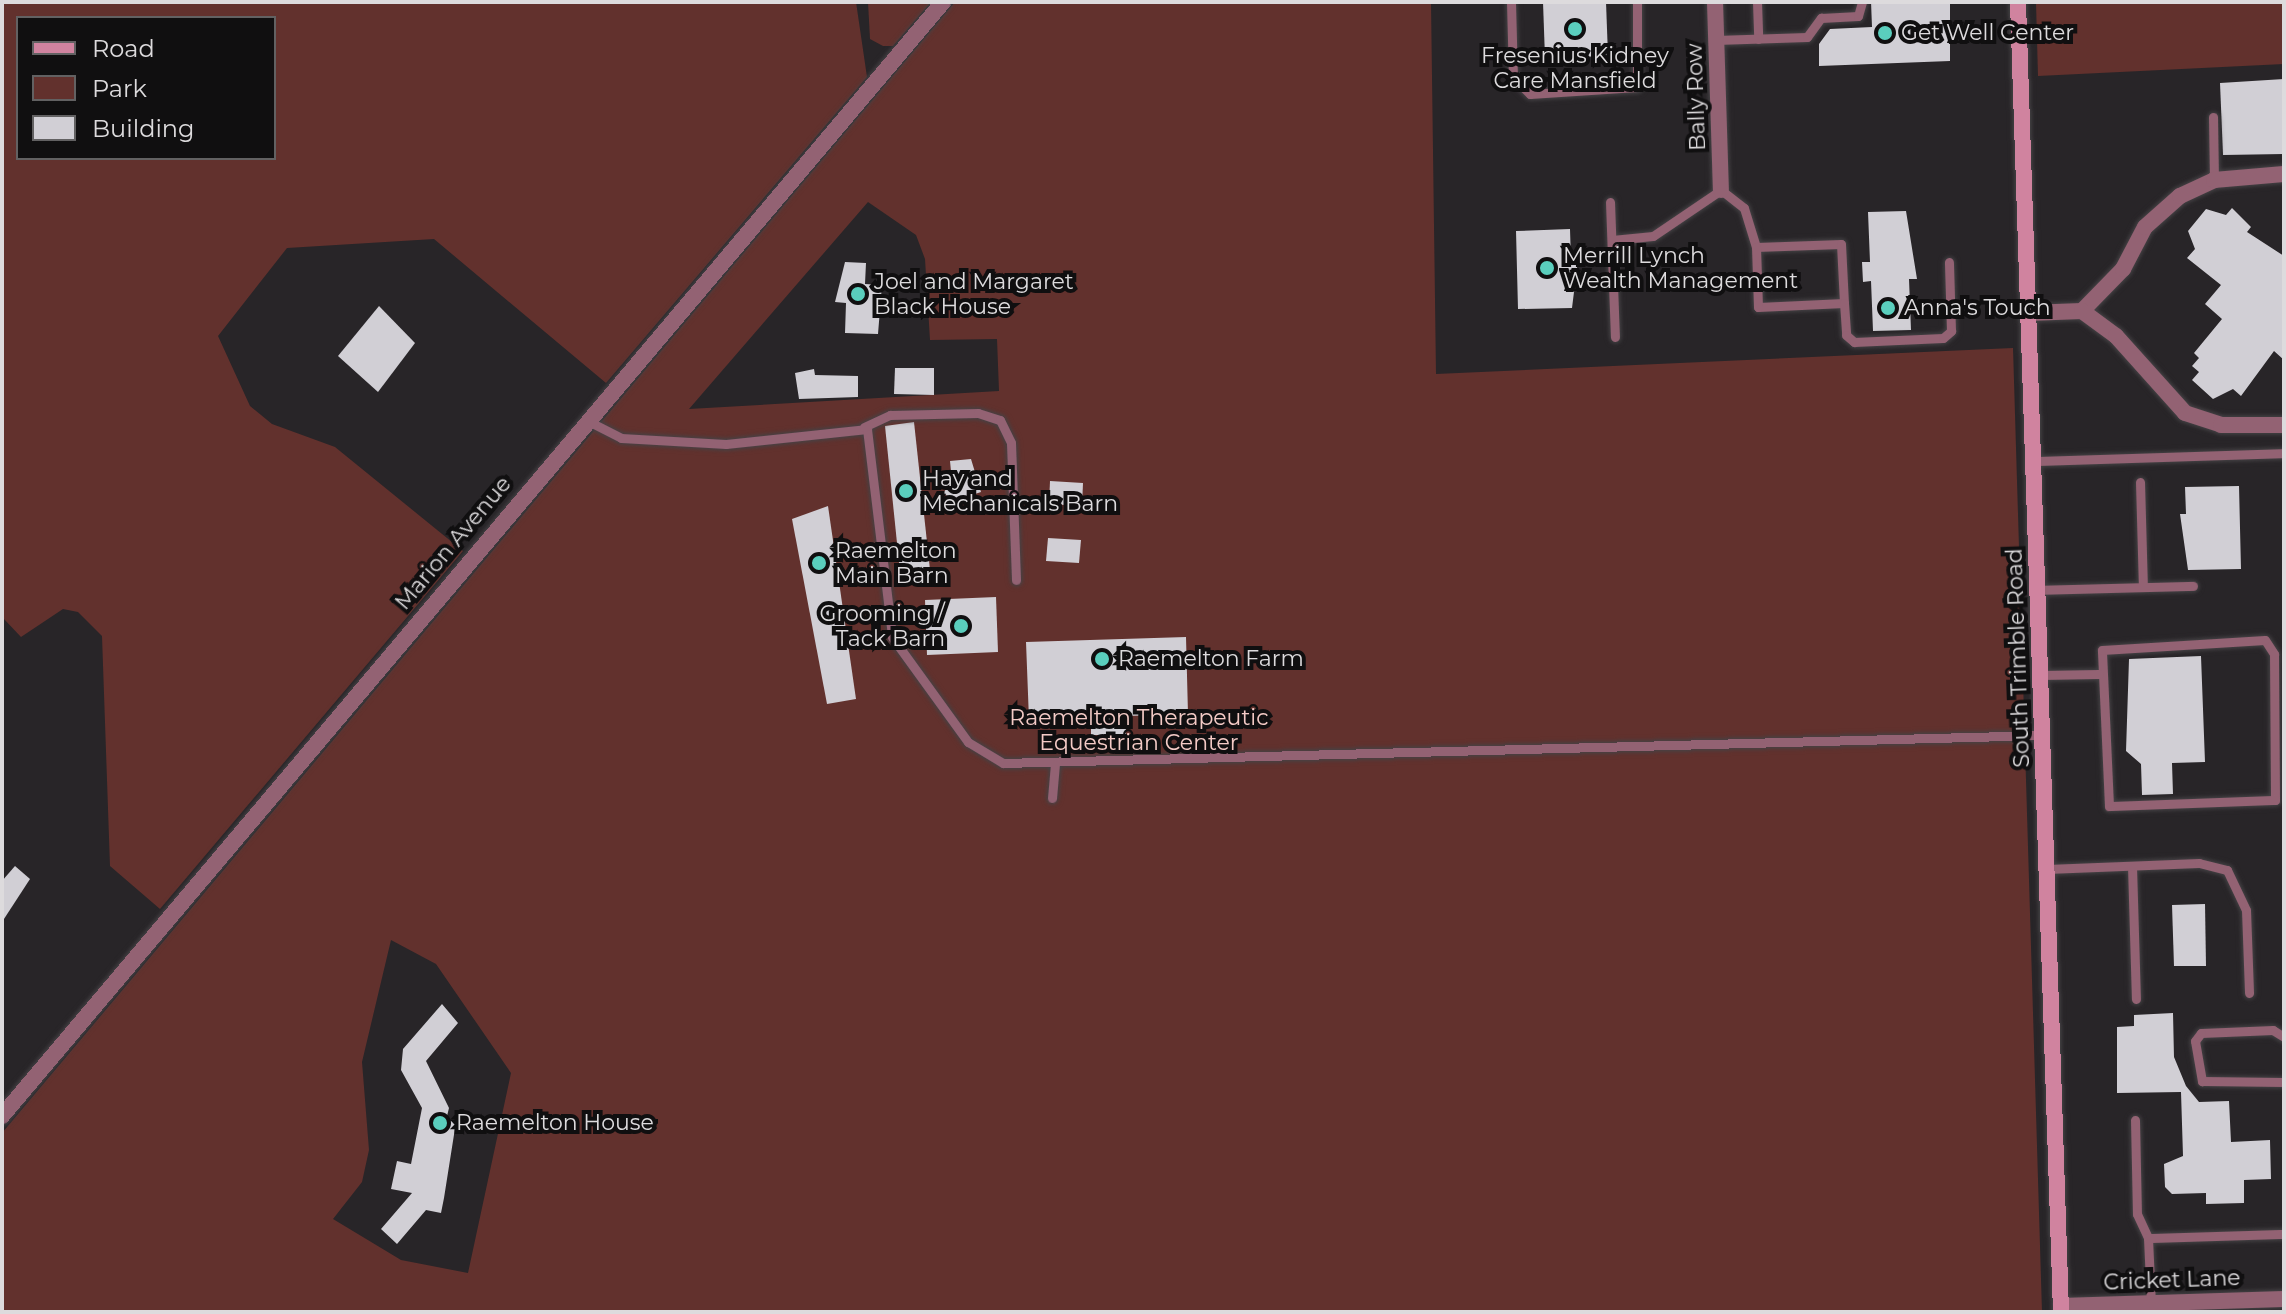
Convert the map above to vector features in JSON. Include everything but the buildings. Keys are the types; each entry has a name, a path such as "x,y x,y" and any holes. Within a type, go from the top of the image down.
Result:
{"main road":[{"name":"South Trimble Road","path":"2018,2 2061,1309"}],"street":[{"name":"Marion Avenue","path":"2,1116 586,420 943,2"},
{"name":"Bally Row","path":"1715,2 1721,190"},
{"path":"2082,311 2123,269 2162,210 2214,180 2284,174"},
{"path":"2029,313 2082,311 2116,336 2185,413 2221,425 2284,425"},
{"name":"Cricket Lane","path":"2061,1309 2151,1303 2188,1307 2284,1299"}],"lane":[{"path":"1511,2 1513,77 1530,94 1637,87 1637,2"},
{"path":"1757,2 1758,39"},
{"path":"1716,40 1807,37 1821,18 1858,16 1862,2"},
{"path":"2213,117 2214,180"},
{"path":"1612,240 1653,236 1721,190 1744,208 1756,247 1758,307 1844,303"},
{"path":"1610,202 1615,337"},
{"path":"1756,247 1841,244 1846,335 1854,342 1943,338 1951,331 1949,262"},
{"path":"586,420 621,438 726,444 864,427 890,415 978,413 1000,420 1011,443 1016,580"},
{"path":"864,427 892,637 976,751 1003,763 2043,735"},
{"path":"2034,461 2284,453"},
{"path":"2140,482 2143,587"},
{"path":"2038,590 2193,586"},
{"path":"2265,640 2274,654 2275,800 2109,806 2099,674 2108,646 2265,640"},
{"path":"2041,675 2099,674"},
{"path":"1052,798 1055,764"},
{"path":"2047,869 2215,864 2237,880 2246,910 2249,993"},
{"path":"2132,866 2136,999"},
{"path":"2284,1037 2273,1030 2201,1033 2195,1041 2202,1081 2284,1082"},
{"path":"2135,1120 2137,1214 2148,1238 2151,1303"},
{"path":"2148,1238 2284,1234"}],"green space":[{"path":"2,2 856,2 867,77 606,383 434,239 287,248 218,336 250,406 272,424 335,447 463,551 160,909 110,866 102,636 78,612 63,609 21,637 3,618"},
{"path":"868,2 931,2 893,46 883,46 870,39"},
{"name":"Raemelton Therapeutic Equestrian Center","path":"955,2 1431,2 1436,374 2013,348 2042,1312 2,1312 2,1133","holes":["868,202 916,235 925,259 930,340 997,339 999,391 689,409","391,940 436,964 511,1073 468,1273 401,1260 333,1219 362,1182 369,1150 362,1062"]},
{"path":"2036,2 2284,2 2284,64 2038,76"}],"place":[{"name":"Fresenius Kidney Care Mansfield","path":"1575,29"},
{"name":"Get Well Center","path":"1885,33"},
{"name":"Merrill Lynch Wealth Management","path":"1547,268"},
{"name":"Joel and Margaret Black House","path":"858,294"},
{"name":"Anna's Touch","path":"1888,308"},
{"name":"Hay and Mechanicals Barn","path":"906,491"},
{"name":"Raemelton Main Barn","path":"819,563"},
{"name":"Grooming / Tack Barn","path":"961,626"},
{"name":"Raemelton Farm","path":"1102,659"},
{"name":"Raemelton House","path":"440,1123"}]}
